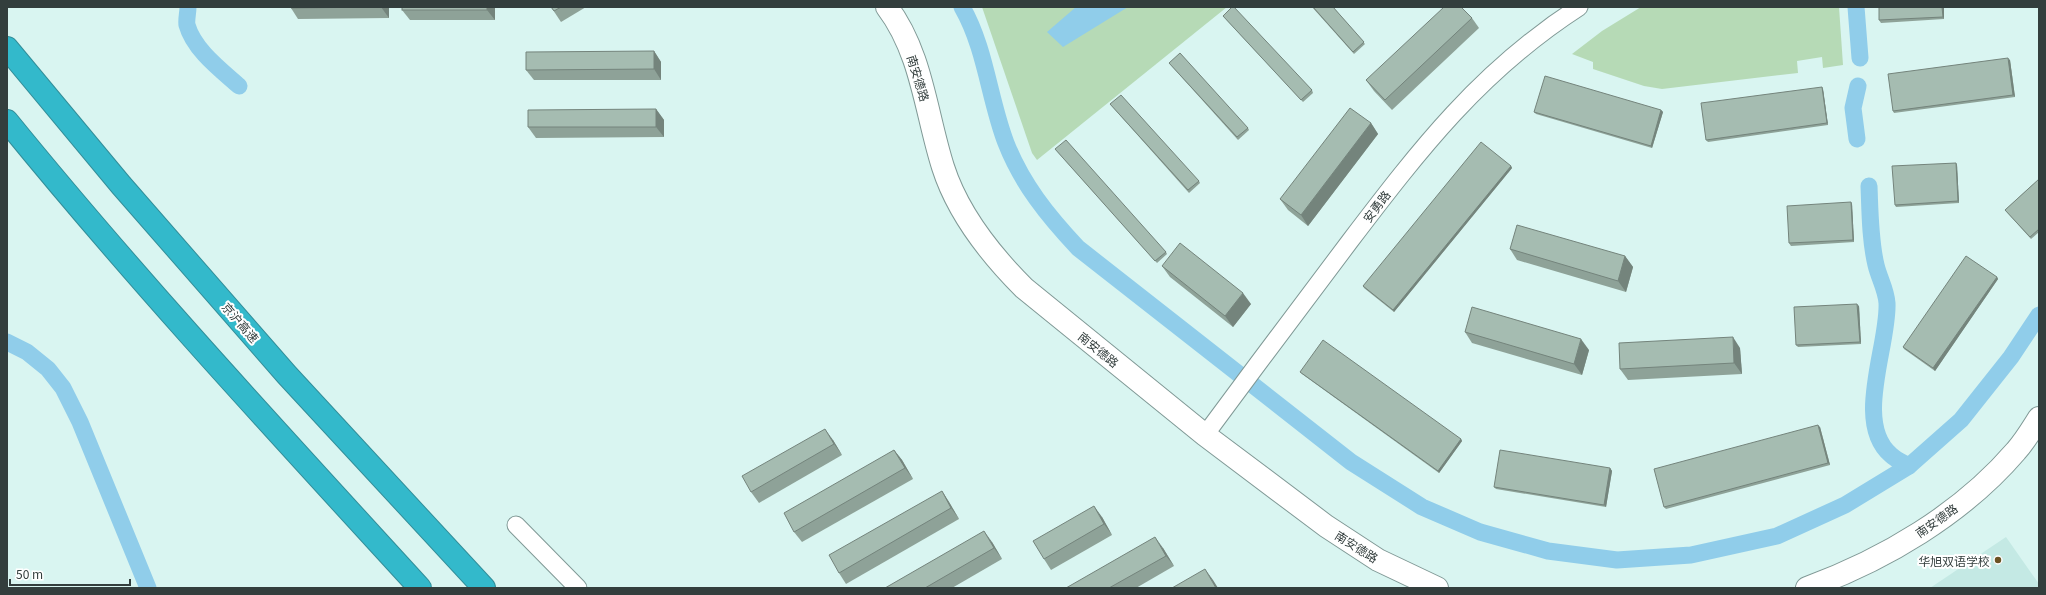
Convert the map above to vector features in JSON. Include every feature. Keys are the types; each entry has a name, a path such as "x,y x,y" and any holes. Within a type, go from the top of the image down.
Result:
{"highway":[{"name":"京沪高速","path":"7,48 63,117 287,375 484,588"},
{"path":"7,121 74,201 253,405 420,588"}],"street":[{"name":"南安德路","path":"887,7 909,47 922,84 944,169 975,230 997,261 1024,288 1205,435 1326,526 1378,560 1437,588"},
{"name":"安勇路","path":"1205,435 1384,197 1419,152 1453,113 1507,61 1579,7"},
{"name":"南安德路","path":"1807,588 1835,578 1894,549 1946,515 1978,488 2016,451 2039,418"},
{"path":"516,525 578,588"}],"shaded area":[{"name":"华旭双语学校","path":"2006,537 2039,584 2039,588 1930,588"}],"green space":[{"path":"982,7 1227,7 1037,160 1032,153"},
{"path":"1641,7 1839,7 1843,65 1823,68 1822,57 1797,61 1798,73 1662,89 1644,86 1593,69 1593,62 1572,54 1602,31"}],"water":[{"path":"1076,7 1128,7 1063,47 1047,32"}],"building":[{"path":"291,7 381,7 291,8"},
{"path":"402,7 487,7 487,10 402,10"},
{"path":"551,7 561,7 554,11"},
{"path":"1232,7 1234,7 1312,90 1301,100 1223,16"},
{"path":"1313,7 1333,7 1364,42 1353,52"},
{"path":"1444,7 1461,7 1472,18 1385,100 1366,80"},
{"path":"1879,7 1942,7 1943,17 1879,20"},
{"path":"654,51 654,69 526,70 526,52"},
{"path":"1180,53 1248,128 1237,137 1169,63"},
{"path":"2008,58 2013,95 1893,111 1888,74"},
{"path":"1545,76 1661,110 1651,146 1534,112"},
{"path":"1822,87 1827,123 1706,140 1701,103"},
{"path":"1121,95 1199,181 1188,190 1110,104"},
{"path":"1350,108 1371,123 1301,215 1280,199"},
{"path":"656,109 656,127 528,127 528,110"},
{"path":"1066,140 1166,252 1155,261 1055,149"},
{"path":"1481,142 1511,166 1393,310 1363,286"},
{"path":"1956,163 1958,201 1895,205 1892,166"},
{"path":"2039,179 2039,229 2030,237 2005,210"},
{"path":"1851,202 1853,240 1789,243 1787,206"},
{"path":"1517,225 1625,256 1618,281 1510,249"},
{"path":"1180,243 1243,293 1225,316 1162,266"},
{"path":"1966,256 1997,277 1933,368 1903,347"},
{"path":"1857,304 1860,342 1796,345 1794,307"},
{"path":"1472,307 1581,339 1574,364 1465,332"},
{"path":"1733,337 1734,363 1620,369 1619,343"},
{"path":"1323,340 1461,439 1438,471 1300,372"},
{"path":"1818,425 1828,463 1664,507 1654,469"},
{"path":"825,429 834,444 751,492 742,476"},
{"path":"894,450 905,468 794,532 784,513"},
{"path":"1500,450 1610,468 1604,505 1494,487"},
{"path":"942,491 951,508 839,573 829,555"},
{"path":"1094,506 1104,524 1044,559 1033,541"},
{"path":"984,531 994,548 925,588 885,588"},
{"path":"1155,537 1166,556 1109,588 1066,588"},
{"path":"1205,569 1216,588 1172,588"}],"waterway":[{"path":"188,7 187,25 196,43 209,59 239,86"},
{"path":"962,7 977,40 1000,126 1012,158 1028,186 1046,212 1078,248 1351,462 1422,507 1480,532 1548,551 1617,560 1691,555 1777,536 1845,505 1909,466 1961,420 2011,357 2039,315"},
{"path":"1856,7 1860,58"},
{"path":"1857,139 1853,108 1858,86"},
{"path":"1869,186 1874,255 1887,303 1886,320 1876,383 1874,404 1875,424 1880,441 1891,455 1909,466"},
{"path":"7,342 27,352 48,369 63,388 80,422 148,588"}],"place":[{"name":"华旭双语学校","path":"1998,560"}]}
